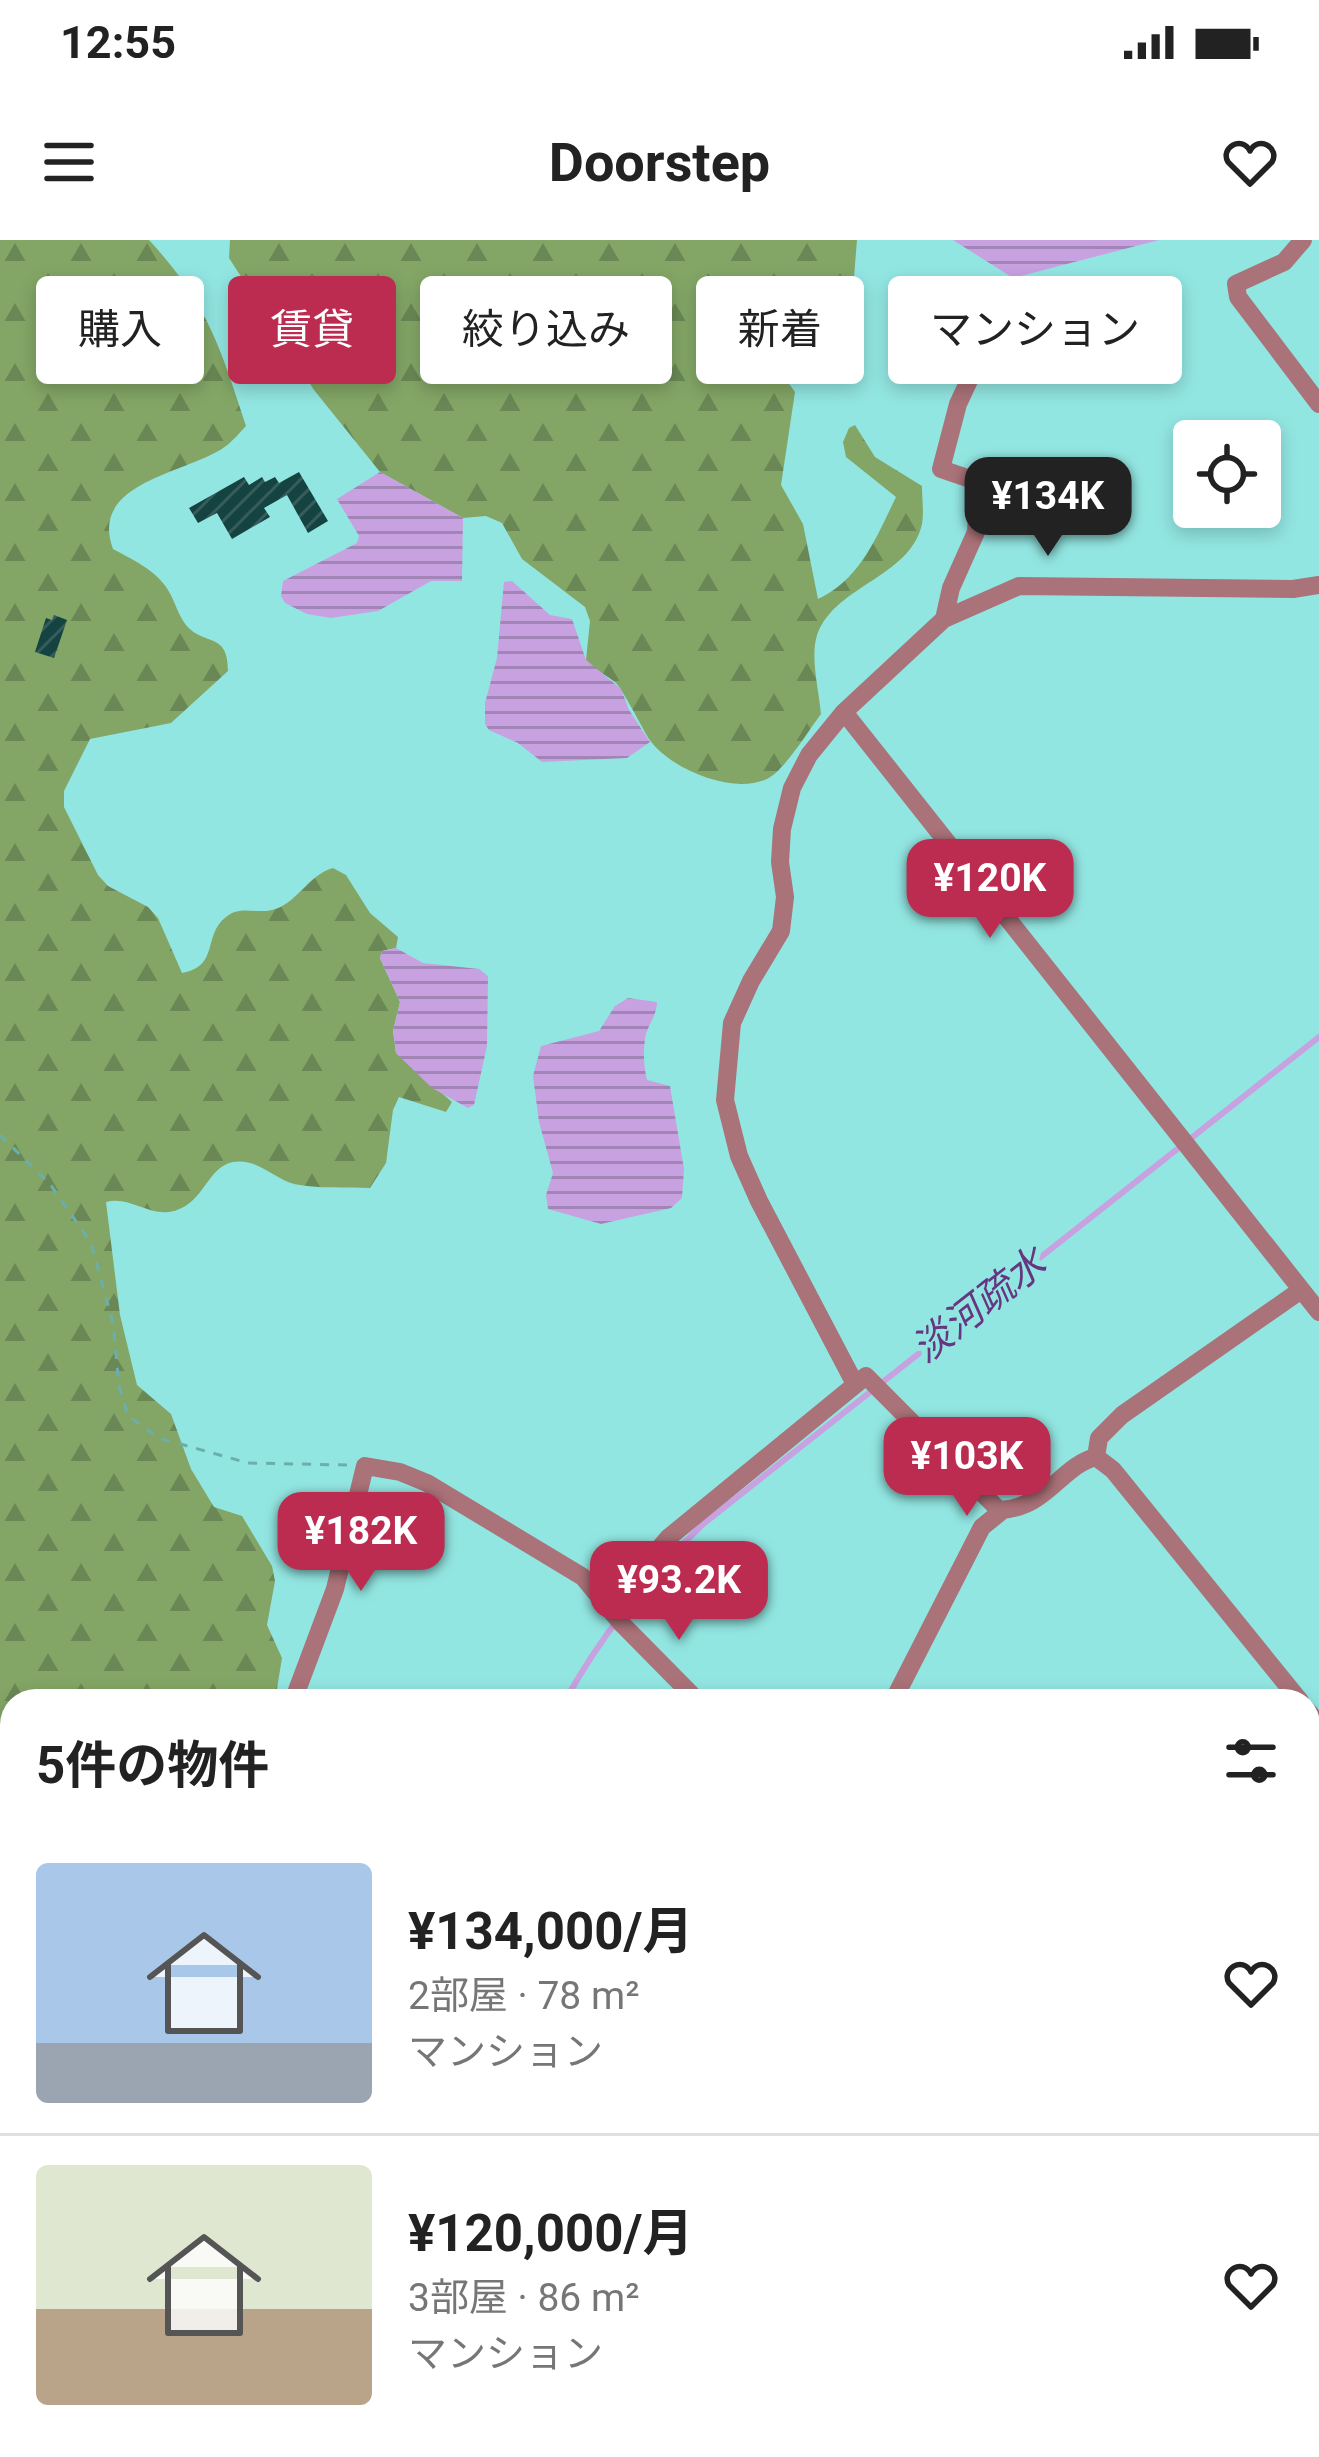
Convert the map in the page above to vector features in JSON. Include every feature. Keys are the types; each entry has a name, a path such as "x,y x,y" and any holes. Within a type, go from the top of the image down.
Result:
{"street":[{"path":"1304,240 1284,262 1236,284 1238,297 1319,404"},
{"path":"944,619 951,588 976,532 979,482 941,469 968,384"},
{"path":"1003,1510 986,1499 870,1385 759,1201 739,1156 725,1100 732,1023 781,932 785,897 782,829 792,788 808,755 844,712 944,619 1019,586 1293,589 1319,585"},
{"path":"844,712 1319,1312"},
{"path":"1096,1457 1099,1438 1122,1414 1301,1290"},
{"path":"616,1614 668,1538 870,1385"},
{"path":"899,1689 982,1527 1003,1510 1040,1497 1085,1460 1096,1457"},
{"path":"1096,1457 1113,1470 1290,1689"},
{"path":"297,1689 334,1589 364,1466 400,1472 442,1492 579,1574 687,1689"}],"path":[{"path":"0,1135 50,1184 91,1243 113,1323 119,1386 128,1417 160,1438 248,1463 364,1466"}],"green space":[{"path":"0,240 149,240 179,276 36,276 36,384 204,384 204,316 246,426 209,456 128,494 115,508 109,526 113,549 157,577 186,625 224,650 228,671 171,723 90,739 64,791 64,807 98,875 158,918 182,973 202,964 214,933 231,913 280,907 333,868 346,875 370,913 398,937 396,948 382,951 380,958 400,1002 393,1031 396,1053 452,1102 446,1112 399,1097 386,1163 370,1188 294,1184 257,1166 233,1162 217,1171 181,1209 161,1212 122,1201 106,1202 120,1315 137,1385 171,1414 191,1469 214,1507 242,1516 272,1566 275,1581 267,1625 282,1658 277,1689 0,1689"},
{"path":"230,240 857,240 854,276 696,276 696,384 789,384 795,392 781,485 803,524 818,599 856,569 896,497 846,457 843,442 849,428 855,425 875,457 922,486 922,524 915,543 824,621 814,657 821,714 781,768 767,779 737,784 703,776 671,760 649,739 619,686 586,660 590,621 585,607 522,559 502,523 486,516 463,518 380,472 314,390 310,384 396,384 396,276 241,276 229,258"}],"shaded area":[{"path":"953,240 1159,240 1021,276 1010,276"},
{"path":"380,472 463,518 462,581 431,581 378,611 331,618 307,614 285,603 283,581 357,543 359,536 337,499"},
{"path":"512,581 550,615 572,619 586,660 621,689 650,742 627,758 542,762 518,743 489,730 485,703 497,658 504,582"},
{"path":"396,948 423,963 479,969 488,976 487,1046 474,1105 468,1108 432,1088 396,1053 393,1031 400,1002 380,958 382,951"},
{"path":"628,998 657,1002 645,1039 645,1070 647,1080 670,1086 684,1169 682,1198 671,1208 601,1224 548,1209 546,1195 553,1173 533,1076 541,1046 599,1031 615,1006"}],"building":[{"path":"299,472 328,521 308,533 287,495 264,508 270,517 232,539 217,513 198,523 189,508 244,477 249,485 262,477 265,482 275,477 279,483"},
{"path":"54,615 67,620 54,658 35,652 46,618 52,620"}],"waterway":[{"name":"淡河疏水","path":"572,1689 627,1608 702,1525 1319,1037"}]}
